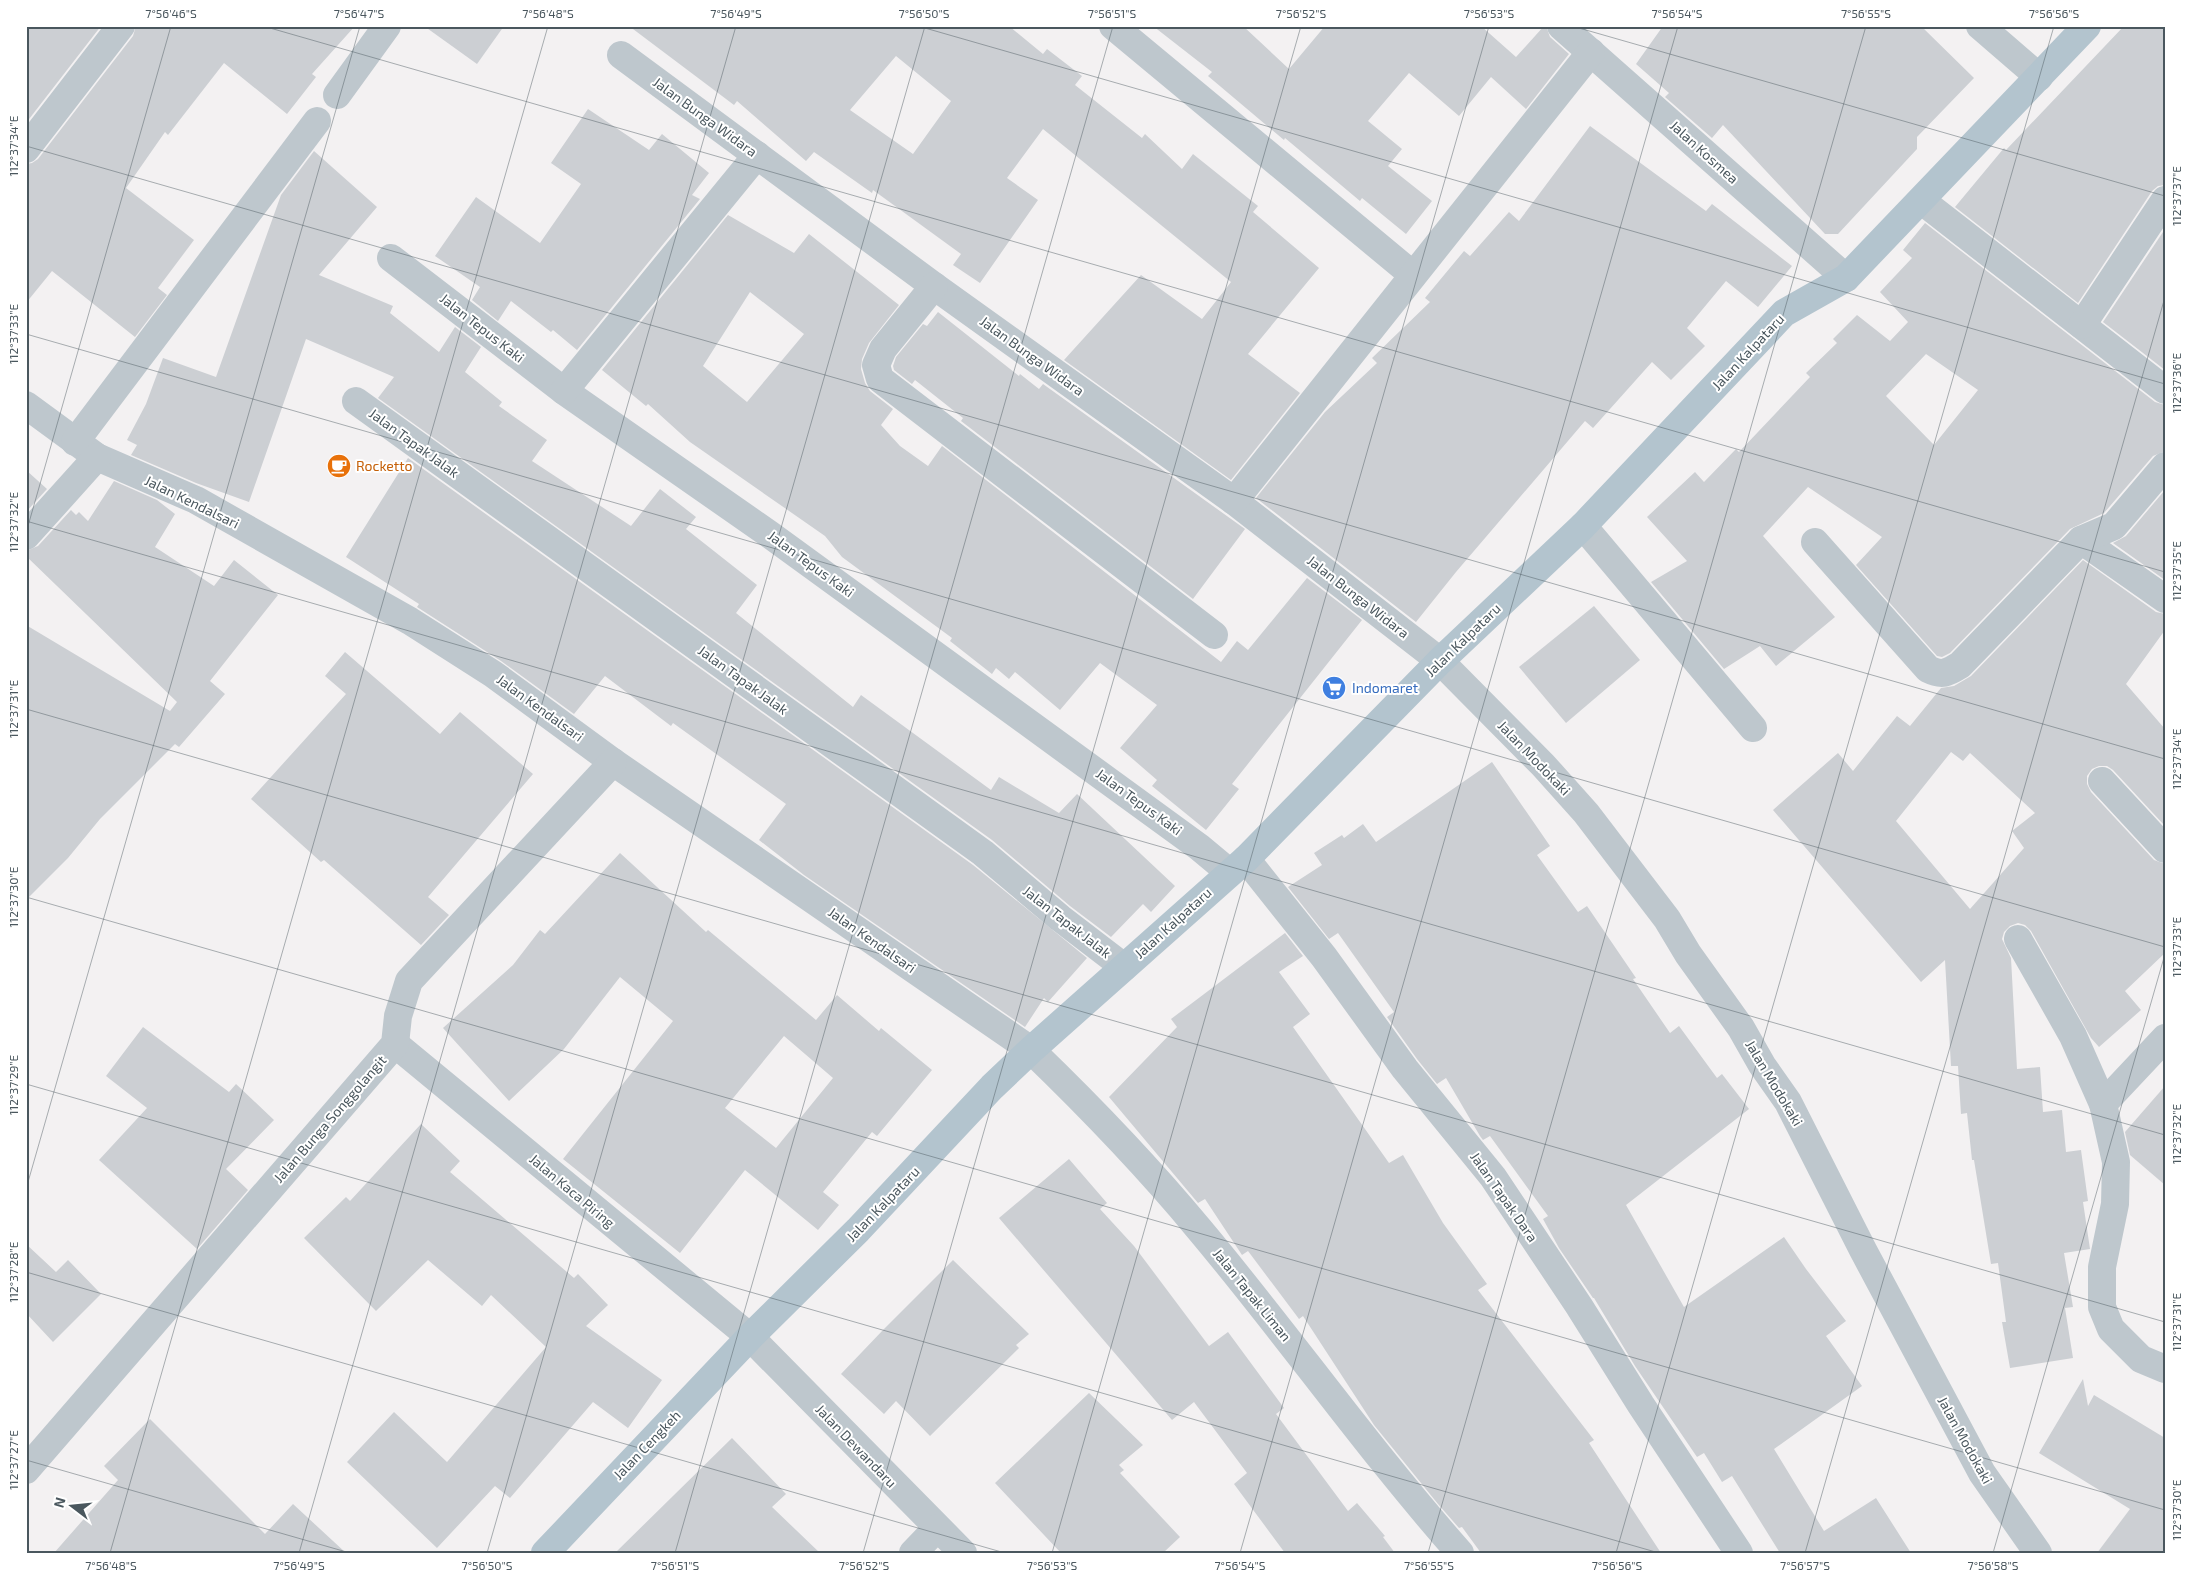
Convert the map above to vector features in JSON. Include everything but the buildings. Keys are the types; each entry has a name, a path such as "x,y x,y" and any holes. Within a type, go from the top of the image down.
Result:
{"main road":[{"name":"Jalan Kalpataru","path":"750,1337 864,1224 992,1087 1238,865 1440,661 1583,526 1784,313 1846,278 2087,26"},
{"name":"Jalan Cengkeh","path":"545,1553 750,1337"}],"street":[{"path":"26,149 121,26"},
{"path":"337,95 388,26"},
{"path":"1113,26 1413,275"},
{"name":"Jalan Kosmea","path":"1561,26 1846,278"},
{"path":"1980,26 2039,77"},
{"path":"1234,501 1592,52"},
{"name":"Jalan Bunga Widara","path":"621,55 934,286 1234,501 1440,661"},
{"path":"26,536 317,121"},
{"path":"564,391 757,155"},
{"path":"1922,200 2165,390"},
{"path":"2082,326 2165,200"},
{"name":"Jalan Tepus Kaki","path":"391,258 564,391 777,540 1200,847 1238,865"},
{"path":"934,286 884,349 876,365 880,379 1214,635"},
{"name":"Jalan Tapak Jalak","path":"356,401 983,854 1060,918 1124,967"},
{"name":"Jalan Kendalsari","path":"26,405 86,449 196,500 410,621 493,674 613,762 1032,1050"},
{"path":"1815,542 1928,668 1942,674 1960,665 2081,540 2114,526 2165,466"},
{"path":"1583,526 1753,728"},
{"path":"2081,540 2165,599"},
{"name":"Jalan Modokaki","path":"1440,661 1543,765 1586,813 1667,919 1688,954 1741,1028 1762,1065 1788,1102 1863,1250 1982,1473 2038,1553"},
{"name":"Jalan Bunga Songgolangit","path":"26,1470 395,1044 398,1016 409,981 613,762"},
{"path":"2102,780 2165,848"},
{"name":"Jalan Tapak Dara","path":"1238,865 1324,958 1405,1069 1493,1178 1579,1306 1641,1405 1739,1553"},
{"path":"2018,939 2073,1036 2103,1104 2116,1162 2115,1204 2102,1267 2102,1307 2111,1329 2141,1359 2165,1369"},
{"path":"2103,1104 2165,1038"},
{"name":"Jalan Kaca Piring","path":"395,1044 750,1337"},
{"name":"Jalan Tapak Liman","path":"1032,1050 1081,1098 1200,1229 1378,1454 1460,1553"},
{"name":"Jalan Dewandaru","path":"750,1337 963,1553"},
{"path":"913,1553 937,1528"}],"place":[{"name":"Rocketto","path":"339,466"},
{"name":"Indomaret","path":"1334,688"}]}
